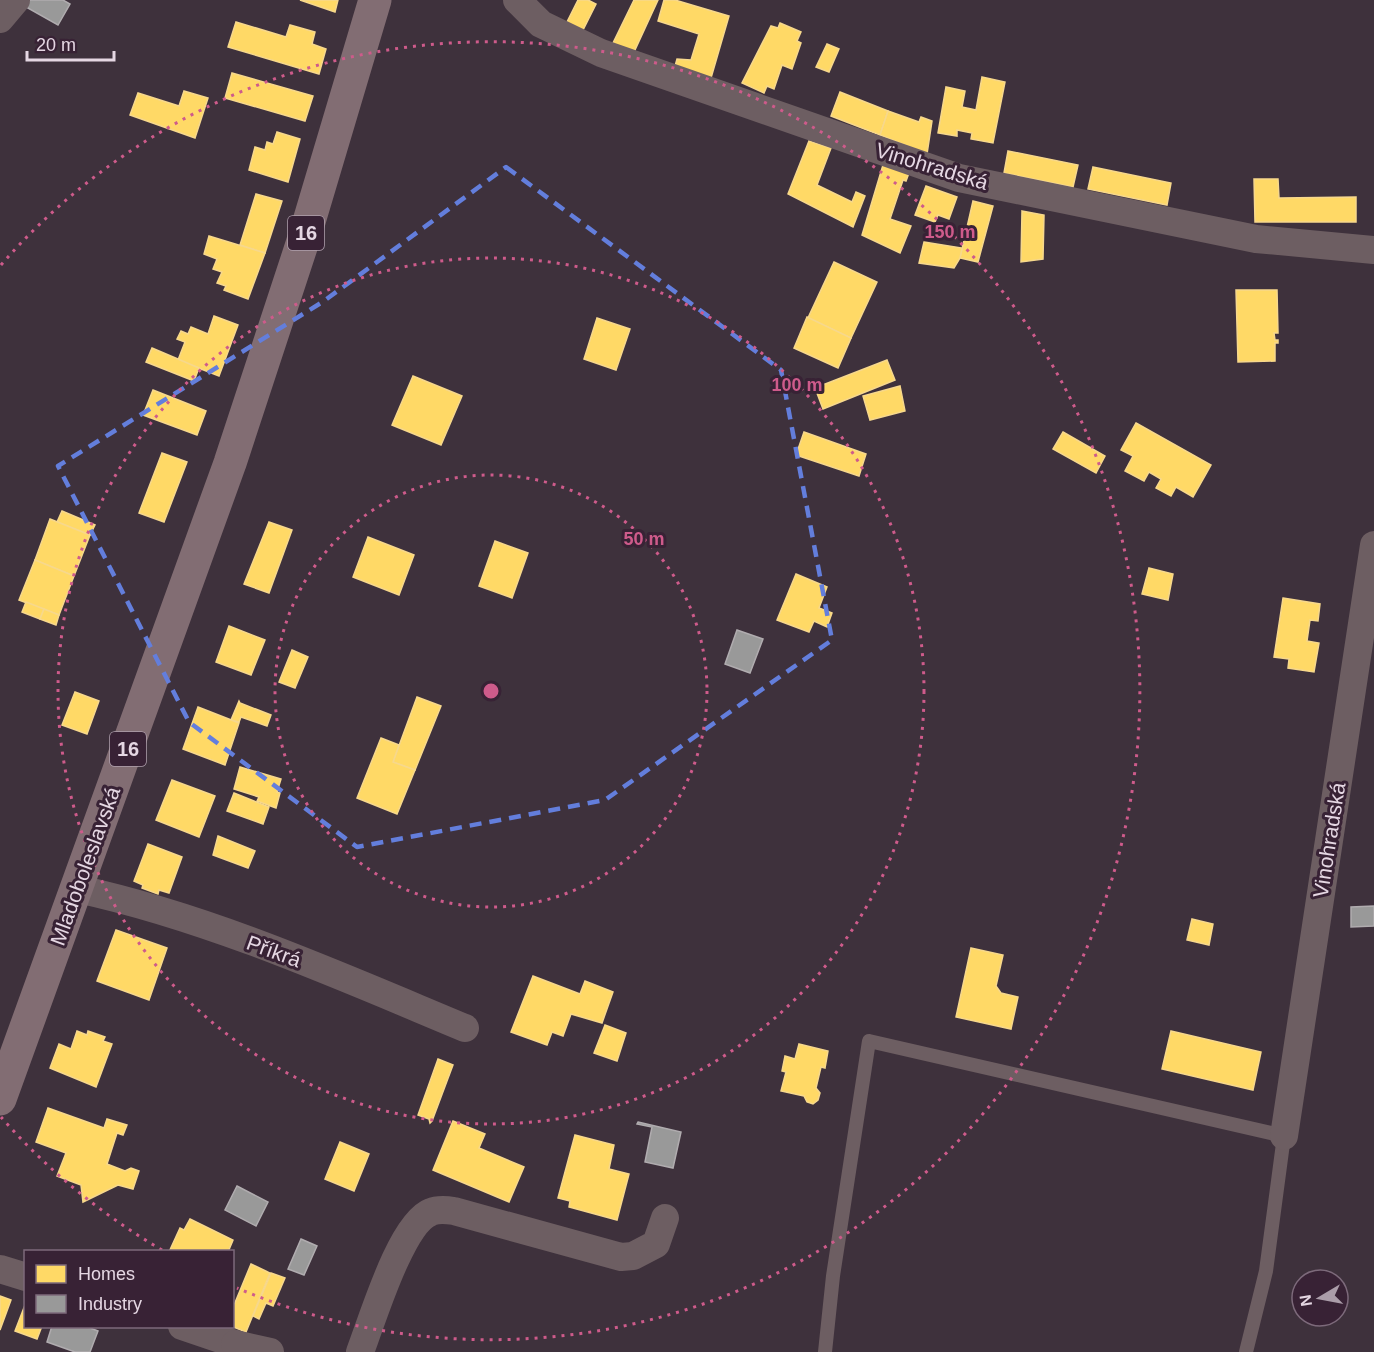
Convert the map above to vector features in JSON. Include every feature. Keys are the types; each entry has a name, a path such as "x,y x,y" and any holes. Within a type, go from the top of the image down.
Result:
{"main road":[{"name":"Mladoboleslavská","path":"0,1099 231,464 305,236 375,0"}],"street":[{"path":"0,20 16,0"},
{"name":"Vinohradská","path":"517,0 541,24 601,53 959,178 1256,238 1374,250"},
{"name":"Vinohradská","path":"1284,1136 1374,545"},
{"name":"Příkrá","path":"78,889 109,896 200,924 316,967 465,1028"},
{"path":"360,1352 400,1247 416,1223 429,1212 454,1211 621,1257 633,1256 657,1244 665,1218"},
{"path":"0,1269 24,1276"},
{"path":"187,1328 233,1348 270,1352"}],"lane":[{"path":"825,1352 833,1276 869,1041 1284,1136 1266,1271 1246,1352"}],"highlighted area":[{"path":"506,167 781,370 832,640 605,800 357,847 189,722 58,466 324,301"}],"building: Homes":[{"path":"300,0 338,0 335,12"},
{"path":"578,0 588,0 596,4 582,32 566,24"},
{"path":"634,0 658,0 634,52 612,45"},
{"path":"664,0 675,0 729,16 711,78 675,66 677,59 691,60 699,34 658,21"},
{"path":"236,22 286,37 290,25 315,32 312,44 326,49 319,74 228,47"},
{"path":"780,23 801,32 797,41 801,43 792,69 782,65 774,89 767,86 764,93 742,83 771,26 778,28"},
{"path":"827,44 839,49 829,72 816,67"},
{"path":"232,73 313,96 305,121 225,98"},
{"path":"982,77 1005,82 993,143 971,139 972,133 957,130 957,136 938,133 946,87 965,91 962,107 976,110"},
{"path":"184,91 208,98 195,138 130,115 138,93 179,106"},
{"path":"840,92 888,111 880,135 831,116"},
{"path":"888,111 919,122 921,117 932,121 927,154 880,135"},
{"path":"277,132 300,139 288,182 249,170 255,147 265,150 267,142 273,144"},
{"path":"809,141 831,148 817,185 852,202 856,192 865,196 853,227 788,194"},
{"path":"1008,151 1078,165 1073,187 1004,173"},
{"path":"883,165 909,173 906,181 903,180 890,219 911,226 900,253 862,235"},
{"path":"1093,167 1171,183 1167,205 1088,189"},
{"path":"1254,179 1278,179 1279,198 1356,197 1356,222 1255,222"},
{"path":"926,186 957,197 949,219 938,215 935,222 915,215"},
{"path":"256,194 282,201 265,253 240,245"},
{"path":"973,201 993,206 978,262 960,258"},
{"path":"1022,211 1044,215 1043,259 1021,262"},
{"path":"209,236 265,253 248,299 224,290 226,286 217,283 222,272 213,269 217,259 204,254"},
{"path":"924,242 962,248 960,258 954,268 919,263"},
{"path":"834,262 877,282 851,338 808,318"},
{"path":"1236,290 1277,290 1278,333 1274,333 1278,343 1275,343 1275,361 1238,362"},
{"path":"214,316 238,325 219,376 178,360 185,342 177,339 181,331 188,334 191,327 208,334"},
{"path":"807,317 851,338 838,368 794,348"},
{"path":"597,318 630,329 616,370 584,359"},
{"path":"152,348 199,368 194,381 146,362"},
{"path":"887,360 895,380 823,409 815,388"},
{"path":"413,376 462,396 441,445 392,425"},
{"path":"900,386 905,411 870,420 863,396"},
{"path":"153,390 206,411 197,435 143,415"},
{"path":"1136,423 1211,465 1193,497 1176,487 1171,496 1156,488 1161,479 1149,472 1144,481 1125,471 1133,456 1121,450"},
{"path":"804,432 866,454 859,476 796,455"},
{"path":"1063,432 1105,456 1096,473 1053,449"},
{"path":"162,453 187,462 164,522 139,513"},
{"path":"62,511 95,525 90,535 57,522"},
{"path":"50,519 90,535 74,576 35,560"},
{"path":"269,522 292,530 269,593 244,584"},
{"path":"368,537 414,555 399,595 353,577"},
{"path":"495,541 528,553 512,598 479,586"},
{"path":"35,560 74,576 59,615 19,600"},
{"path":"1149,568 1173,574 1168,600 1142,594"},
{"path":"796,574 827,587 819,608 832,613 827,627 814,621 809,632 777,620"},
{"path":"1283,598 1320,604 1318,621 1310,620 1307,641 1319,643 1314,672 1288,668 1289,659 1274,657"},
{"path":"26,602 44,609 40,619 22,612"},
{"path":"44,609 59,615 56,625 40,619"},
{"path":"229,626 265,640 251,675 216,662"},
{"path":"292,650 308,657 295,688 279,682"},
{"path":"75,692 99,701 87,734 62,725"},
{"path":"417,697 441,706 415,770 393,762"},
{"path":"239,701 271,715 267,726 241,717 239,722 231,720"},
{"path":"198,707 239,723 225,765 183,749"},
{"path":"381,738 399,745 393,762 415,770 397,814 357,798"},
{"path":"240,767 281,779 276,808 257,801 259,797 234,789"},
{"path":"172,780 215,796 199,837 156,820"},
{"path":"234,793 269,807 263,824 227,811"},
{"path":"218,836 255,851 248,868 213,855"},
{"path":"148,844 182,857 169,893 159,890 158,894 142,888 143,885 134,881"},
{"path":"1192,919 1213,924 1209,945 1187,940"},
{"path":"116,930 167,948 149,1000 97,981"},
{"path":"971,948 1003,955 996,986 1001,993 1018,997 1011,1029 956,1017"},
{"path":"533,976 580,994 585,981 613,992 602,1023 571,1014 563,1036 552,1032 547,1045 511,1032"},
{"path":"605,1025 626,1033 617,1061 594,1053"},
{"path":"77,1031 87,1035 88,1031 105,1037 103,1041 112,1044 96,1087 50,1068 59,1044 71,1049"},
{"path":"1171,1031 1261,1052 1253,1090 1162,1069"},
{"path":"799,1044 828,1051 825,1068 821,1067 816,1088 820,1093 818,1100 813,1104 807,1102 804,1096 781,1091 786,1072 782,1071 785,1056 795,1059"},
{"path":"438,1059 453,1065 430,1123 429,1119 418,1115"},
{"path":"48,1108 104,1128 107,1119 127,1125 123,1135 117,1133 107,1164 125,1171 131,1168 139,1171 133,1189 118,1185 83,1202 81,1185 57,1176 66,1153 36,1142"},
{"path":"453,1121 485,1134 479,1148 524,1167 509,1202 433,1170"},
{"path":"575,1135 614,1145 609,1169 629,1174 617,1220 569,1207 570,1201 558,1198"},
{"path":"340,1142 369,1154 354,1191 325,1179"},
{"path":"190,1219 233,1240 229,1250 170,1250 180,1228 184,1230"},
{"path":"251,1264 270,1273 246,1332 234,1327 234,1305"},
{"path":"271,1273 285,1278 273,1306 266,1303 259,1319 253,1316"},
{"path":"0,1296 11,1300 0,1330"},
{"path":"24,1308 24,1328 41,1328 37,1339 15,1331"}],"building: Industry":[{"path":"30,0 63,0 70,4 58,25 26,7"},
{"path":"737,630 763,639 750,673 725,664"},
{"path":"1374,906 1374,926 1351,927 1351,907"},
{"path":"638,1122 681,1132 673,1168 645,1162 652,1127 637,1124"},
{"path":"237,1186 268,1202 256,1226 225,1210"},
{"path":"301,1239 317,1246 304,1275 288,1269"},
{"path":"51,1328 90,1328 98,1331 90,1352 75,1352 47,1342"}]}
